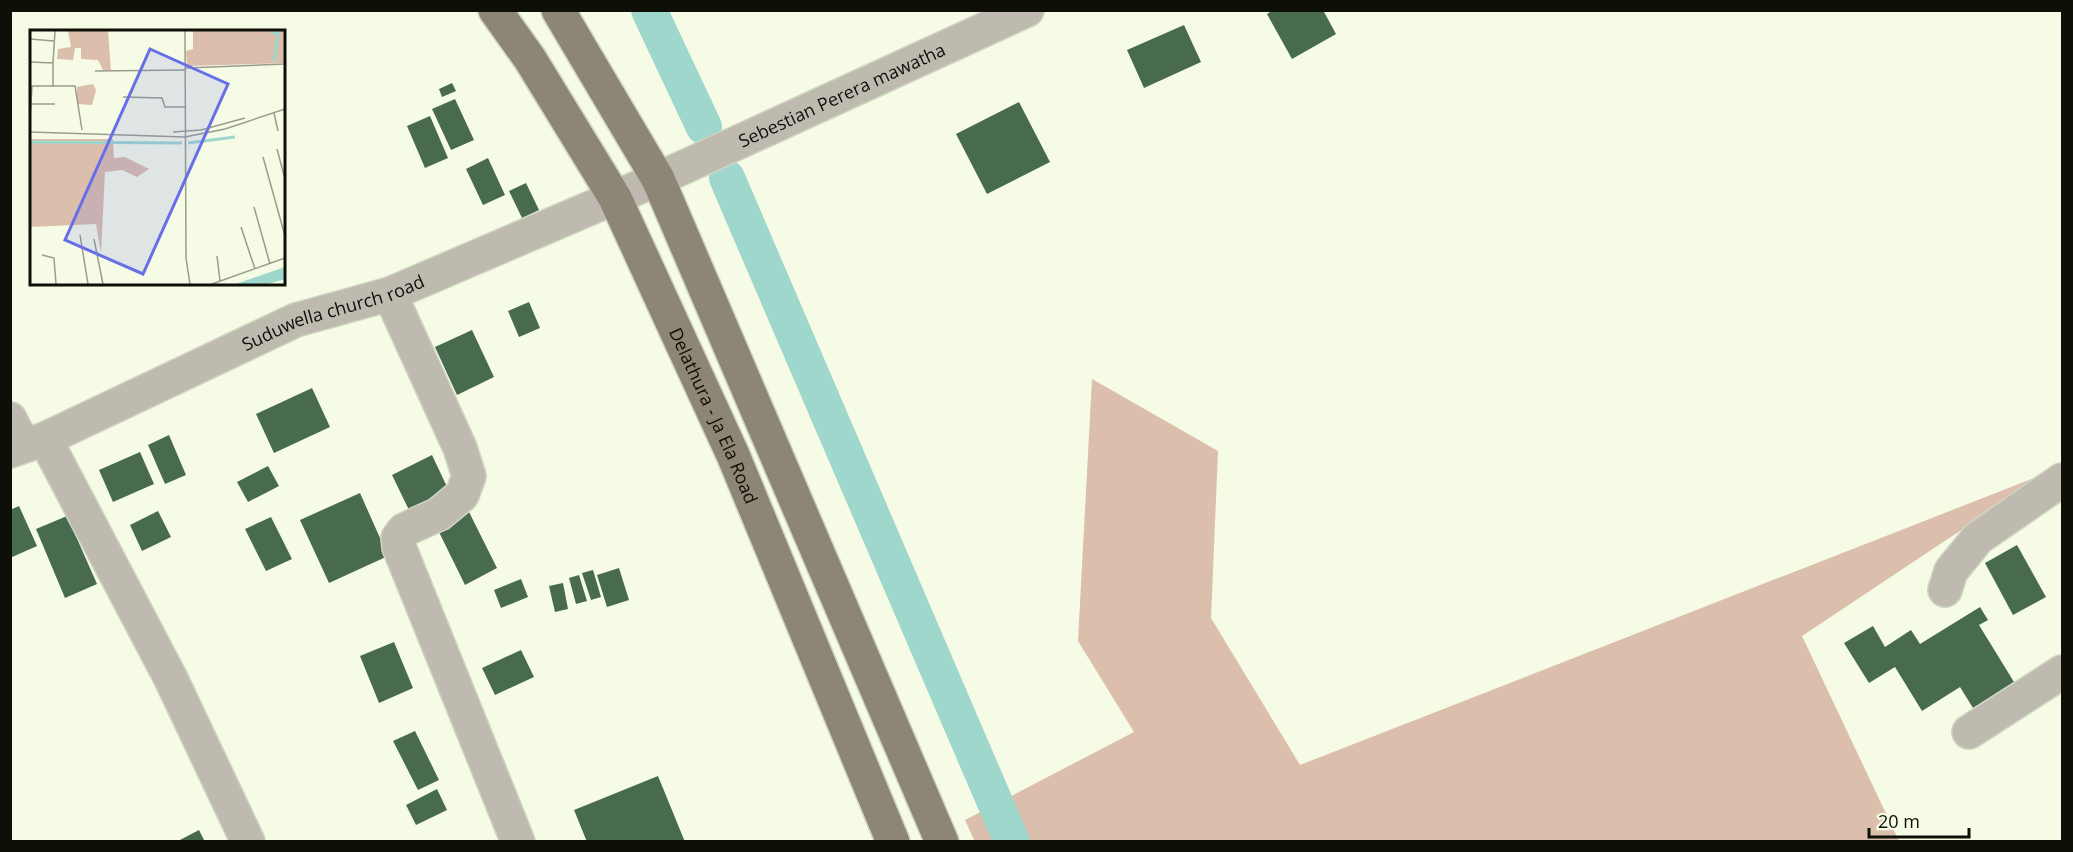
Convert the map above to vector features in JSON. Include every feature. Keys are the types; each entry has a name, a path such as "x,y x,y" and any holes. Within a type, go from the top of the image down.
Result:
{"main road":[{"name":"Delathura - Ja Ela Road","path":"495,10 530,59 615,198 733,455 893,842"},
{"path":"558,10 658,178 942,842"}],"street":[{"name":"Sebestian Perera mawatha","path":"658,178 1027,10"},
{"name":"Suduwella church road","path":"22,439 296,320 390,294 658,178"},
{"path":"390,294 460,448 469,476 462,495 439,514 404,530 398,538 399,547 518,842"},
{"path":"22,439 171,679 248,842"},
{"path":"1945,590 1951,571 1978,538 2062,480"},
{"path":"1969,732 2062,672"}],"shaded area":[{"path":"1092,379 1218,451 1211,618 1300,765 2047,473 1802,636 1899,841 975,842 965,820 1134,732 1078,641"}],"building":[{"path":"1273,10 1323,10 1336,34 1292,59 1267,14"},
{"path":"1184,25 1201,62 1144,88 1127,50"},
{"path":"452,83 456,91 442,97 439,89"},
{"path":"455,99 474,140 451,150 432,109"},
{"path":"1019,102 1050,162 987,194 956,134"},
{"path":"430,116 448,158 425,168 407,126"},
{"path":"488,158 505,195 483,205 466,169"},
{"path":"526,183 539,210 522,218 509,191"},
{"path":"529,302 540,328 519,337 508,311"},
{"path":"472,330 494,377 457,395 435,347"},
{"path":"312,388 330,427 274,453 256,414"},
{"path":"169,435 186,475 165,484 148,445"},
{"path":"140,452 154,484 113,502 99,470"},
{"path":"432,455 449,491 409,510 392,475"},
{"path":"268,466 279,486 248,502 237,482"},
{"path":"360,493 388,556 329,583 300,520"},
{"path":"19,506 37,546 10,558 10,510"},
{"path":"158,511 171,537 142,551 130,525"},
{"path":"469,512 497,568 465,585 437,528"},
{"path":"67,516 97,584 65,598 36,529"},
{"path":"271,517 292,559 266,571 245,529"},
{"path":"2017,545 2046,597 2013,615 1985,563"},
{"path":"619,568 629,600 607,607 597,575"},
{"path":"593,570 601,597 591,600 582,573"},
{"path":"579,575 587,601 576,604 569,578"},
{"path":"521,579 528,597 501,608 494,590"},
{"path":"563,583 568,609 555,612 549,586"},
{"path":"1980,607 1988,620 1979,625 2014,682 1973,708 1960,687 1922,711 1895,667 1869,683 1844,643 1873,626 1885,647 1911,630 1920,644"},
{"path":"394,642 413,688 379,703 360,656"},
{"path":"521,650 534,677 495,695 482,668"},
{"path":"415,731 439,780 418,790 393,741"},
{"path":"658,776 685,842 587,842 574,810"},
{"path":"437,789 447,810 416,825 406,805"},
{"path":"199,830 205,842 176,842"}],"waterway":[{"path":"649,10 704,127"},
{"path":"727,178 1012,842"}]}
